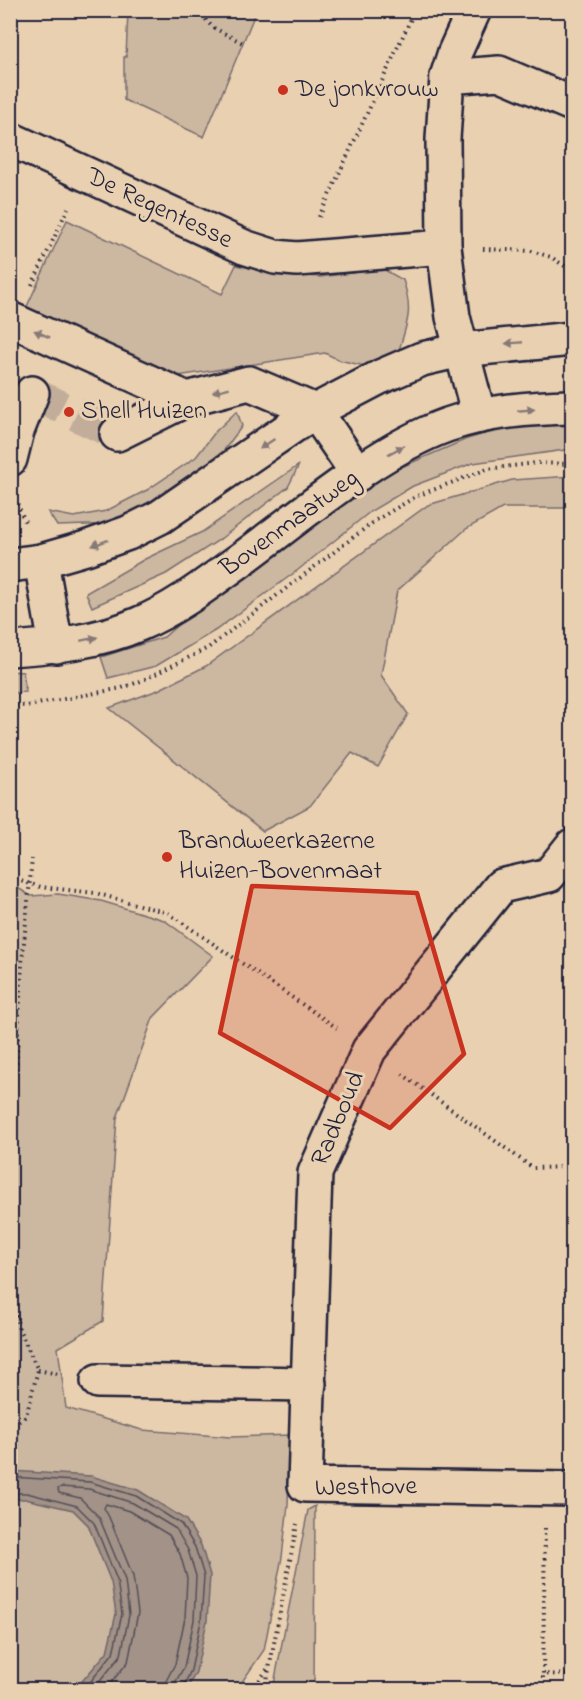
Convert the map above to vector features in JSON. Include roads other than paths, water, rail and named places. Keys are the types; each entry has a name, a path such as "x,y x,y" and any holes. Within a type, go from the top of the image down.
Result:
{"street":[{"path":"474,10 455,52 447,77 443,139 444,247 453,317 479,416"},
{"path":"447,77 499,73 573,104"},
{"name":"De Regentesse","path":"10,139 252,251 275,257 314,259 444,247"},
{"path":"13,320 187,399"},
{"path":"56,646 26,563 96,544 160,517 315,411 392,371 422,359 461,350 573,339"},
{"path":"117,434 187,399 249,382 315,411 358,474"},
{"path":"10,459 17,431 32,393"},
{"name":"Bovenmaatweg","path":"10,649 56,646 115,633 167,610 391,452 447,425 479,416 519,410 573,407"},
{"name":"Radboud","path":"305,1485 315,1173 369,1050 501,886 549,874 573,846"},
{"path":"98,1381 309,1384"},
{"name":"Westhove","path":"305,1485 559,1489"}],"water":[{"path":"11,1471 91,1476 138,1490 186,1520 201,1545 210,1575 207,1621 196,1672 187,1689 79,1689 78,1686 107,1652 116,1614 111,1582 88,1525 73,1510 25,1499 11,1499"}],"tunnel":[{"path":"32,393 117,434"}],"place":[{"name":"De jonkvrouw","path":"283,90"},
{"name":"Shell Huizen","path":"69,412"},
{"name":"Brandweerkazerne Huizen-Bovenmaat","path":"167,857"}]}
